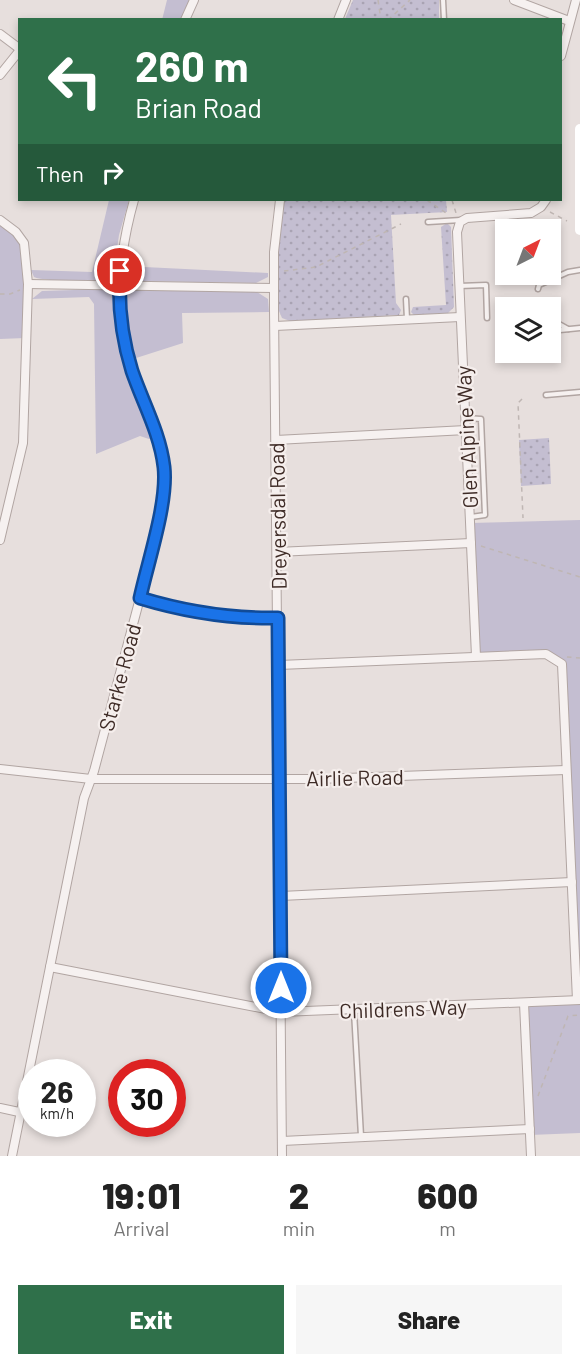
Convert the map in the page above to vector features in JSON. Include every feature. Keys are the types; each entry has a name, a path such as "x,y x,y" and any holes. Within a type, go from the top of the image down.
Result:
{"main road":[{"path":"580,129 580,230"}],"street":[{"path":"186,18 194,0"},
{"path":"339,18 346,0"},
{"path":"514,0 561,18"},
{"path":"562,52 576,0"},
{"path":"562,18 569,21"},
{"path":"0,34 18,48"},
{"path":"0,75 18,52"},
{"name":"Starke Road","path":"31,1059 84,798 140,598 163,494 164,474 155,429 129,360 123,330 119,284 123,236 134,201"},
{"name":"Dreyersdal Road","path":"280,201 274,288 282,1156"},
{"path":"460,220 531,213 543,203"},
{"path":"0,220 16,232 24,243 28,284 23,442 0,537"},
{"name":"Glen Alpine Way","path":"460,220 457,232 460,317 476,656"},
{"path":"28,284 274,288"},
{"path":"275,326 460,317"},
{"path":"276,440 466,430"},
{"path":"277,552 471,543"},
{"path":"140,598 175,609 218,617 278,618"},
{"path":"279,665 546,654 558,660 564,672 566,770 578,1000"},
{"name":"Airlie Road","path":"0,769 91,779 279,777 318,779 566,770"},
{"path":"281,896 572,882"},
{"name":"Childrens Way","path":"50,966 281,1012 354,1011 578,1000"},
{"path":"524,1004 531,1156"},
{"path":"0,1108 18,1112"},
{"name":"Starke Road","path":"12,1156 18,1123"},
{"path":"282,1141 530,1129"}],"lane":[{"path":"443,0 444,18"},
{"path":"428,222 460,220"},
{"path":"537,289 539,285 568,272 580,270"},
{"path":"459,286 486,285 487,318"},
{"path":"406,299 407,320"},
{"path":"561,325 569,329"},
{"path":"561,330 580,328"},
{"path":"546,395 580,392"},
{"path":"465,418 482,419 485,515 470,517"},
{"path":"354,1011 361,1137"}],"path":[{"path":"378,0 381,18"},
{"path":"390,18 410,0"},
{"path":"429,201 460,220"},
{"path":"452,201 460,220"},
{"path":"543,203 567,221"},
{"path":"274,272 316,267 401,224"},
{"path":"0,294 10,294 28,284"},
{"path":"522,399 518,403 523,518"},
{"path":"471,543 580,577"},
{"path":"538,1096 568,1016 580,1015"}],"shaded area":[{"path":"167,0 189,0 181,18 162,18"},
{"path":"353,0 439,0 439,18 345,18"},
{"path":"109,201 129,201 119,235 113,276 98,280 50,280 34,277 31,270 92,272"},
{"path":"284,201 446,201 447,212 391,215 396,303 401,310 399,315 290,321 282,318 279,311 279,231"},
{"path":"0,221 16,233 26,252 25,338 0,339"},
{"path":"447,223 451,227 454,307 448,313 414,315 411,312 413,307 446,305 441,227"},
{"path":"124,266 268,273 268,277 256,283 132,281 125,277"},
{"path":"106,289 113,295 124,350 153,438 140,436 96,454 94,304 89,297 32,299 42,291"},
{"path":"133,290 257,292 268,299 269,312 182,313 183,343 133,359 123,299 126,293"},
{"path":"549,438 551,484 521,486 519,440"},
{"path":"580,520 580,1133 530,1135 524,1003 576,1000 564,672 553,656 476,656 470,523"}],"route":[{"path":"120,271 120,306 129,360 161,449 165,481 140,598 175,609 218,617 278,618 281,988"}]}
